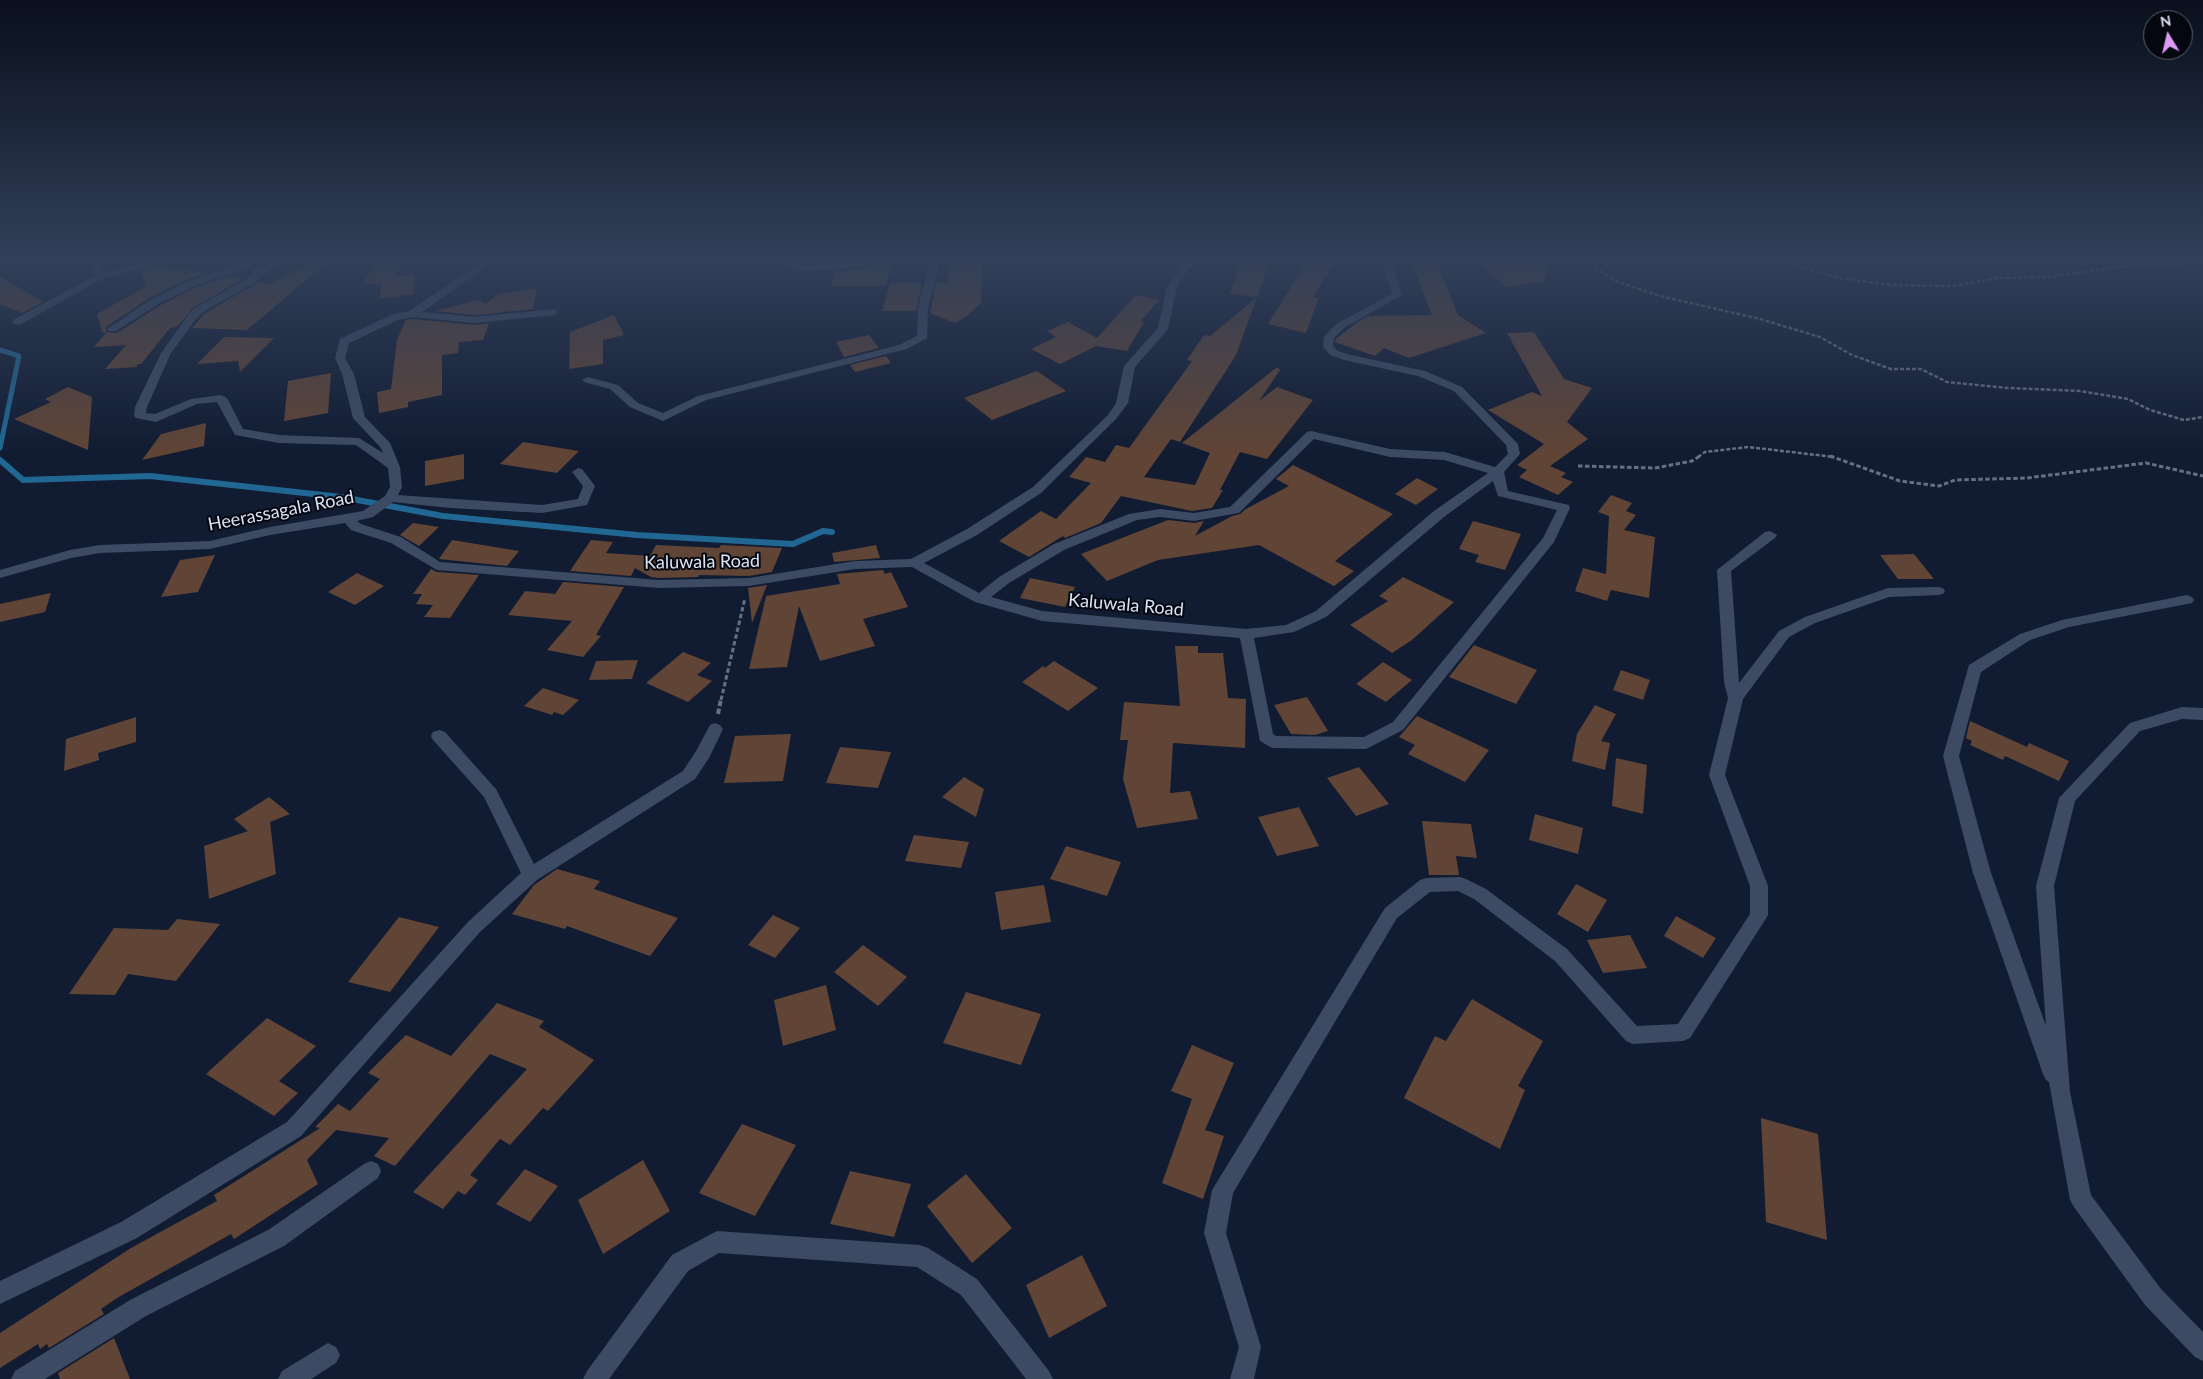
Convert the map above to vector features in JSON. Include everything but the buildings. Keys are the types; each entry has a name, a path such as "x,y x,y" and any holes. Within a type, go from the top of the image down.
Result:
{"street":[{"path":"112,329 118,325"},
{"path":"186,325 166,353 141,407 140,416 156,418 195,401 221,398 239,432 279,439 359,442 394,467"},
{"path":"375,325 344,341 340,351 340,358 348,374 359,418 386,446 394,467 396,487 388,500 542,509 584,502 589,486 578,472"},
{"path":"588,380 614,388 634,405 663,417 702,398 736,388 903,347 922,338 922,325"},
{"path":"914,563 972,532 1037,490 1112,417 1122,403 1130,366 1163,329 1164,325"},
{"name":"Kaluwala Road","path":"348,519 356,527 396,540 437,566 659,584 749,582 855,565 914,563 980,599 1042,616 1246,634 1289,629 1321,614 1439,514 1498,472 1514,454 1512,444 1458,389 1421,373 1348,358 1334,353 1328,347 1329,337 1341,325"},
{"path":"980,599 1004,580 1059,547 1134,517 1160,513 1194,517 1234,510 1311,434 1390,453 1445,456 1498,472 1502,493 1564,508 1549,539 1398,726 1366,743 1272,742 1266,737 1246,634"},
{"name":"Heerassagala Road","path":"0,574 70,554 100,549 210,545 270,531 348,519 368,514 388,500"},
{"path":"1736,698 1731,682 1724,570 1770,535"},
{"path":"1242,1379 1250,1347 1215,1234 1223,1190 1391,913 1426,885 1460,884 1480,894 1561,955 1633,1036 1683,1032 1759,915 1759,886 1717,775 1736,698 1784,634 1810,620 1888,593 1938,591"},
{"path":"2060,1092 1982,873 1951,756 1974,669 2025,637 2067,623 2187,600"},
{"path":"2203,714 2182,713 2134,727 2068,798 2045,886 2060,1092 2081,1200 2153,1297 2203,1349"},
{"path":"0,1292 129,1230 294,1129 474,927 531,875 689,775 703,754 715,729"},
{"path":"439,736 490,793 531,875"},
{"path":"24,1379 138,1308 276,1238 371,1171"},
{"path":"595,1379 680,1263 717,1242 920,1256 969,1287 1041,1379"},
{"path":"290,1379 328,1355"}],"path":[{"path":"1781,325 1820,337 1852,355 1891,368 1921,369 1947,382 2008,388 2080,391 2128,399 2150,410 2184,420 2203,417"},
{"path":"1578,466 1656,468 1692,461 1705,452 1748,448 1828,455 1900,481 1939,486 1955,480 2027,478 2146,463 2203,476"},
{"path":"715,729 749,582"}],"waterway":[{"path":"0,350 19,356 0,448"},
{"path":"0,460 23,480 150,476 341,497 443,516 637,535 793,544 823,531 832,532"}]}
